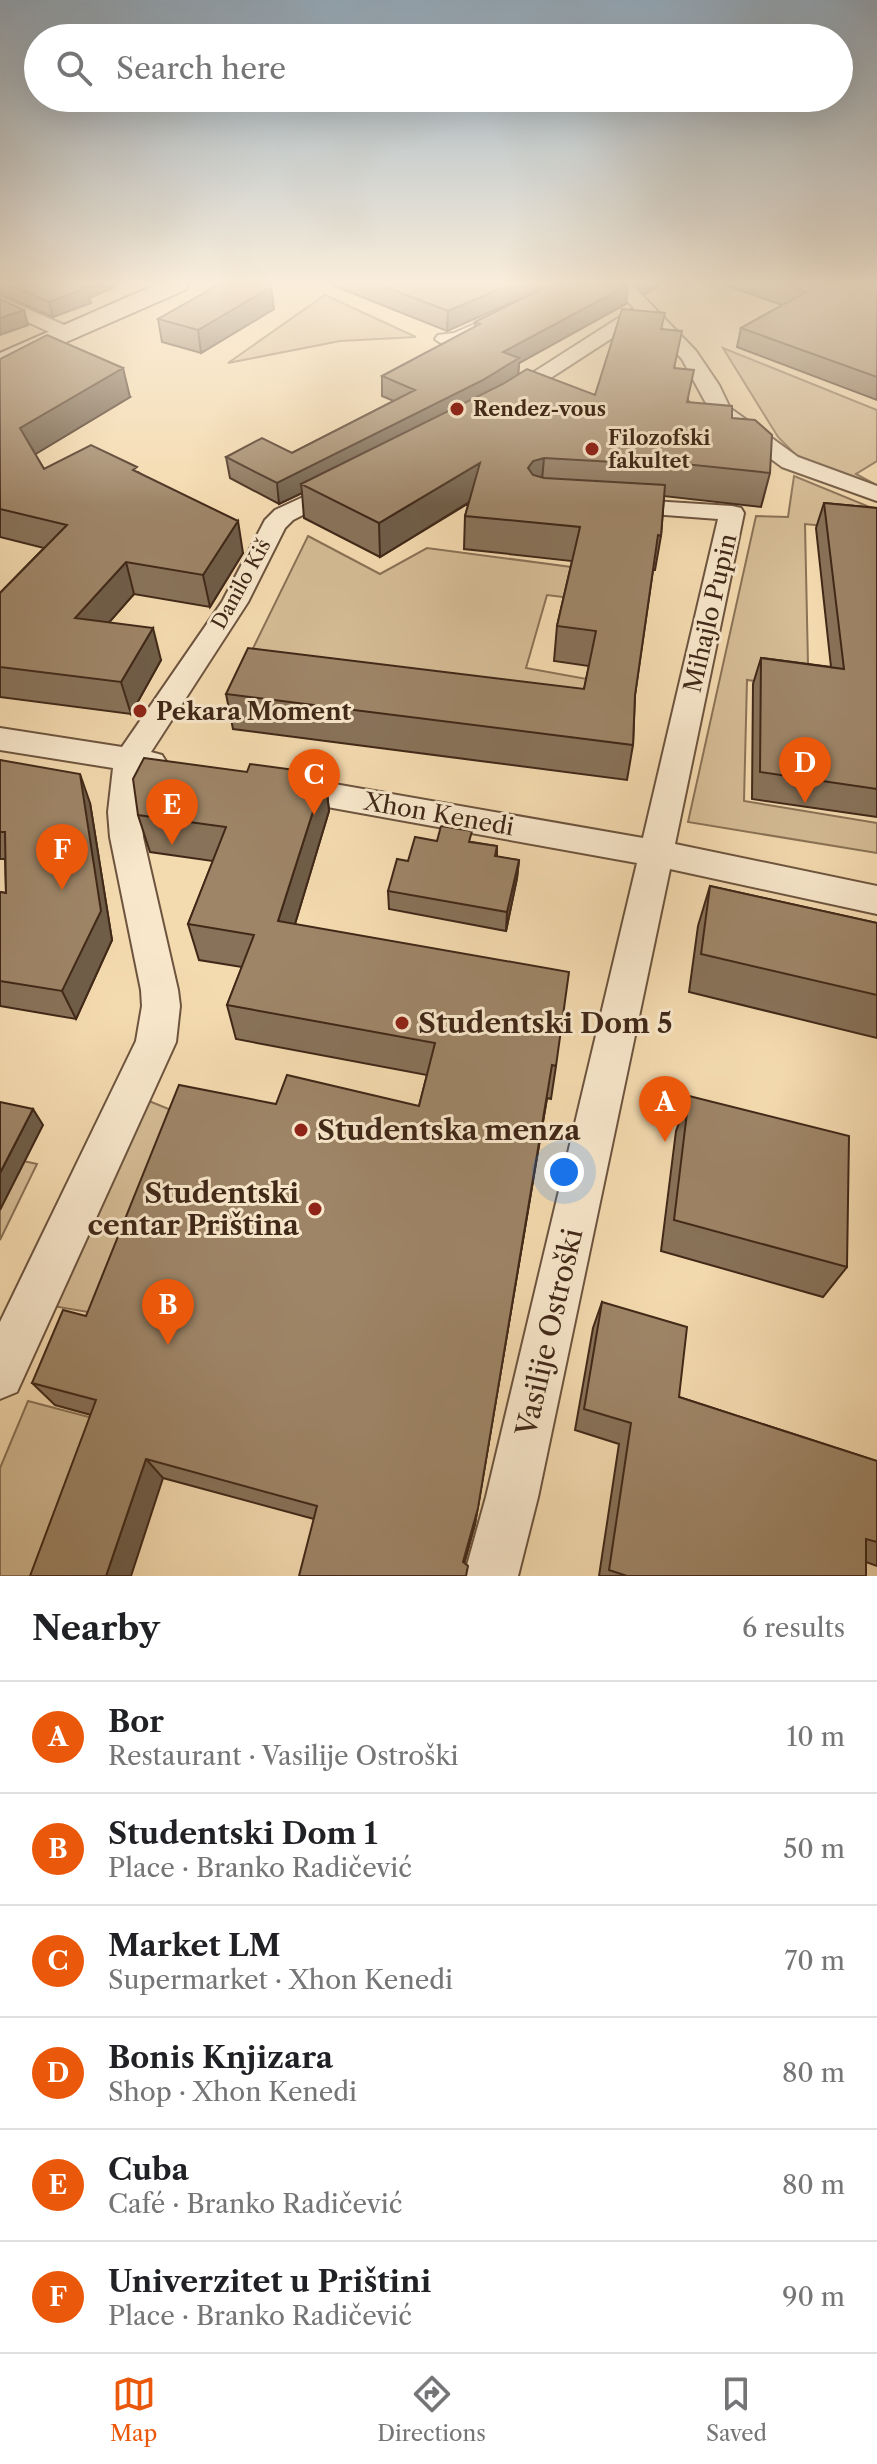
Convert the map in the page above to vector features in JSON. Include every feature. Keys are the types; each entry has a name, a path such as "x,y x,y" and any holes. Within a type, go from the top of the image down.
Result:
{"street":[{"path":"492,408 568,359"},
{"path":"691,359 721,411 751,436 790,462 877,494"},
{"name":"Danilo Kiš","path":"130,760 235,602 274,525 284,515 353,480"},
{"name":"Mihajlo Pupin","path":"589,504 732,513 655,853"},
{"path":"0,739 177,768"},
{"path":"0,1375 156,1042 161,1004 148,926 126,849 123,817 123,786 130,760"},
{"name":"Xhon Kenedi","path":"254,781 655,853 877,900"},
{"name":"Vasilije Ostroški","path":"491,1576 512,1497 655,853"}],"shaded area":[{"path":"730,359 749,359 877,410 877,461 856,474 873,483 871,486 797,456 778,437"},
{"path":"794,476 877,510 877,531 805,524 808,665 793,686 747,680 744,801 877,823 877,853 688,822 756,516 788,517"},
{"path":"308,536 380,574 427,548 648,577 644,607 547,595 526,668 631,687 633,723 239,677"},
{"path":"144,1099 181,1114 99,1314 47,1305"},
{"path":"0,1156 37,1164 0,1240"},
{"path":"28,1401 104,1421 45,1576 0,1576 0,1468"}],"building":[{"path":"0,359 101,359 123,368 20,428 44,469 91,445 137,467 133,470 238,521 203,575 126,562 75,618 153,628 121,682 0,667 0,593 67,525 0,509"},
{"path":"415,359 518,359 483,380 277,483 226,457 262,438 292,453 415,390 382,376"},
{"path":"606,359 676,359 674,368 694,370 687,402 732,406 732,418 755,420 772,435 770,473 666,462 666,465 544,458 533,461 528,468 533,475 544,478 665,485 661,536 658,535 635,695 633,745 226,694 248,648 584,689 596,631 557,626 580,527 465,516 480,463 379,523 301,484 503,384 527,369 595,395"},
{"path":"826,359 877,359 877,377"},
{"path":"824,503 877,508 877,789 760,772 761,658 844,669"},
{"name":"Studentski centar Priština","path":"144,758 247,772 250,764 325,774 278,921 569,972 556,1066 552,1065 478,1508 463,1562 468,1566 466,1576 299,1576 317,1506 146,1459 106,1576 30,1576 96,1400 32,1383 63,1310 86,1316 179,1085 276,1104 287,1075 419,1106 435,1043 227,1005 254,935 188,924 226,827 138,815 133,779"},
{"path":"0,760 80,774 101,911 62,991 0,981 0,892 6,893 5,832 0,832"},
{"path":"441,826 472,831 469,842 497,846 495,856 519,860 507,912 388,891 397,859 408,861 415,837 437,841"},
{"path":"710,886 877,923 877,995 701,954"},
{"path":"689,1096 849,1136 847,1267 674,1220"},
{"path":"0,1102 33,1109 0,1173"},
{"path":"602,1302 687,1327 679,1397 877,1461 877,1542 866,1539 866,1576 627,1576 609,1570 631,1423 584,1409"}],"place":[{"name":"Rendez-vous","path":"457,409"},
{"name":"Filozofski fakultet","path":"592,449"},
{"name":"Pekara Moment","path":"140,711"},
{"name":"Bonis Knjizara","path":"805,803"},
{"name":"Market LM","path":"314,815"},
{"name":"Cuba","path":"172,845"},
{"name":"Univerzitet u Prištini","path":"62,890"},
{"name":"Studentski Dom 5","path":"402,1023"},
{"name":"Studentska menza","path":"301,1130"},
{"name":"Bor","path":"665,1142"},
{"name":"Studentski centar Priština","path":"315,1209"},
{"name":"Studentski Dom 1","path":"168,1345"}]}
